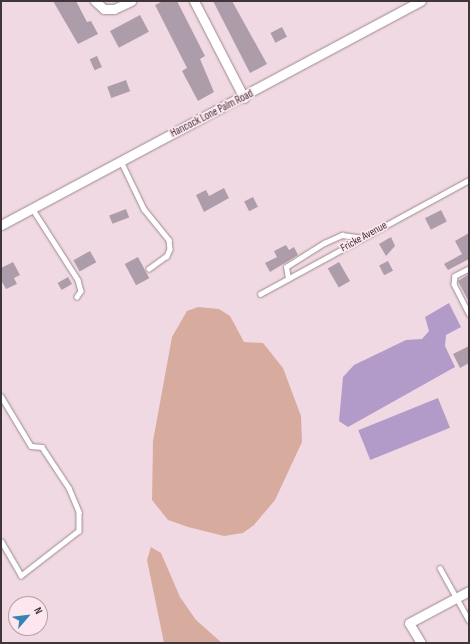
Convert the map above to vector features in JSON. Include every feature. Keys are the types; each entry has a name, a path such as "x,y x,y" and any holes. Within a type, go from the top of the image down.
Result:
{"street":[{"path":"95,1 104,9 114,10 131,1"},
{"path":"194,1 244,98"},
{"name":"Hancock Lone Palm Road","path":"1,225 244,98 422,1"},
{"path":"421,643 409,623 469,590"}],"lane":[{"path":"121,161 144,209 169,240 170,249 167,256 149,269"},
{"name":"Fricke Avenue","path":"260,294 469,180"},
{"path":"32,208 78,280 81,291 77,297"},
{"path":"288,279 286,268 324,243 342,235 363,238"},
{"path":"468,310 454,284 455,276 469,268"},
{"path":"1,396 31,446 42,447 70,488 79,518 79,531 21,576 1,542"},
{"path":"440,568 469,620"}],"shaded area":[{"path":"449,303 461,327 446,335 445,346 455,367 348,427 339,421 343,377 354,365 406,340 422,339 429,331 425,317"},
{"path":"198,307 219,309 230,316 244,342 263,343 283,368 301,416 302,442 275,500 254,525 243,533 224,536 188,527 168,520 152,500 153,441 172,337 187,311"},
{"path":"438,398 450,428 370,460 358,430"},
{"path":"151,547 161,553 180,597 196,620 222,643 164,643 147,560"}],"building":[{"path":"53,1 76,1 87,22 91,21 98,34 78,44"},
{"path":"163,1 177,1 205,56 200,59 214,92 198,101 182,71 187,68 155,5"},
{"path":"213,1 232,1 267,64 250,73"},
{"path":"140,15 149,32 119,48 110,31"},
{"path":"282,27 287,37 275,43 270,33"},
{"path":"97,56 102,67 95,70 90,59"},
{"path":"126,80 130,91 111,98 107,87"},
{"path":"224,188 229,198 204,212 196,195 206,190 209,196"},
{"path":"253,197 258,207 249,211 244,202"},
{"path":"126,209 129,217 112,224 109,215"},
{"path":"441,210 447,222 431,230 425,218"},
{"path":"469,233 469,259 448,270 444,264 462,254 455,241"},
{"path":"391,237 395,246 386,256 379,244"},
{"path":"286,245 289,250 294,247 298,255 270,272 265,263 277,257 274,251"},
{"path":"90,251 96,262 80,272 73,260"},
{"path":"138,257 149,278 136,285 125,264"},
{"path":"388,261 393,271 384,275 379,266"},
{"path":"13,262 20,275 14,278 17,284 6,289 1,280 1,268"},
{"path":"339,262 350,281 339,288 328,268"},
{"path":"469,274 469,302 458,281"},
{"path":"68,277 72,284 62,290 58,283"},
{"path":"469,346 469,363 460,368 453,354"}]}
